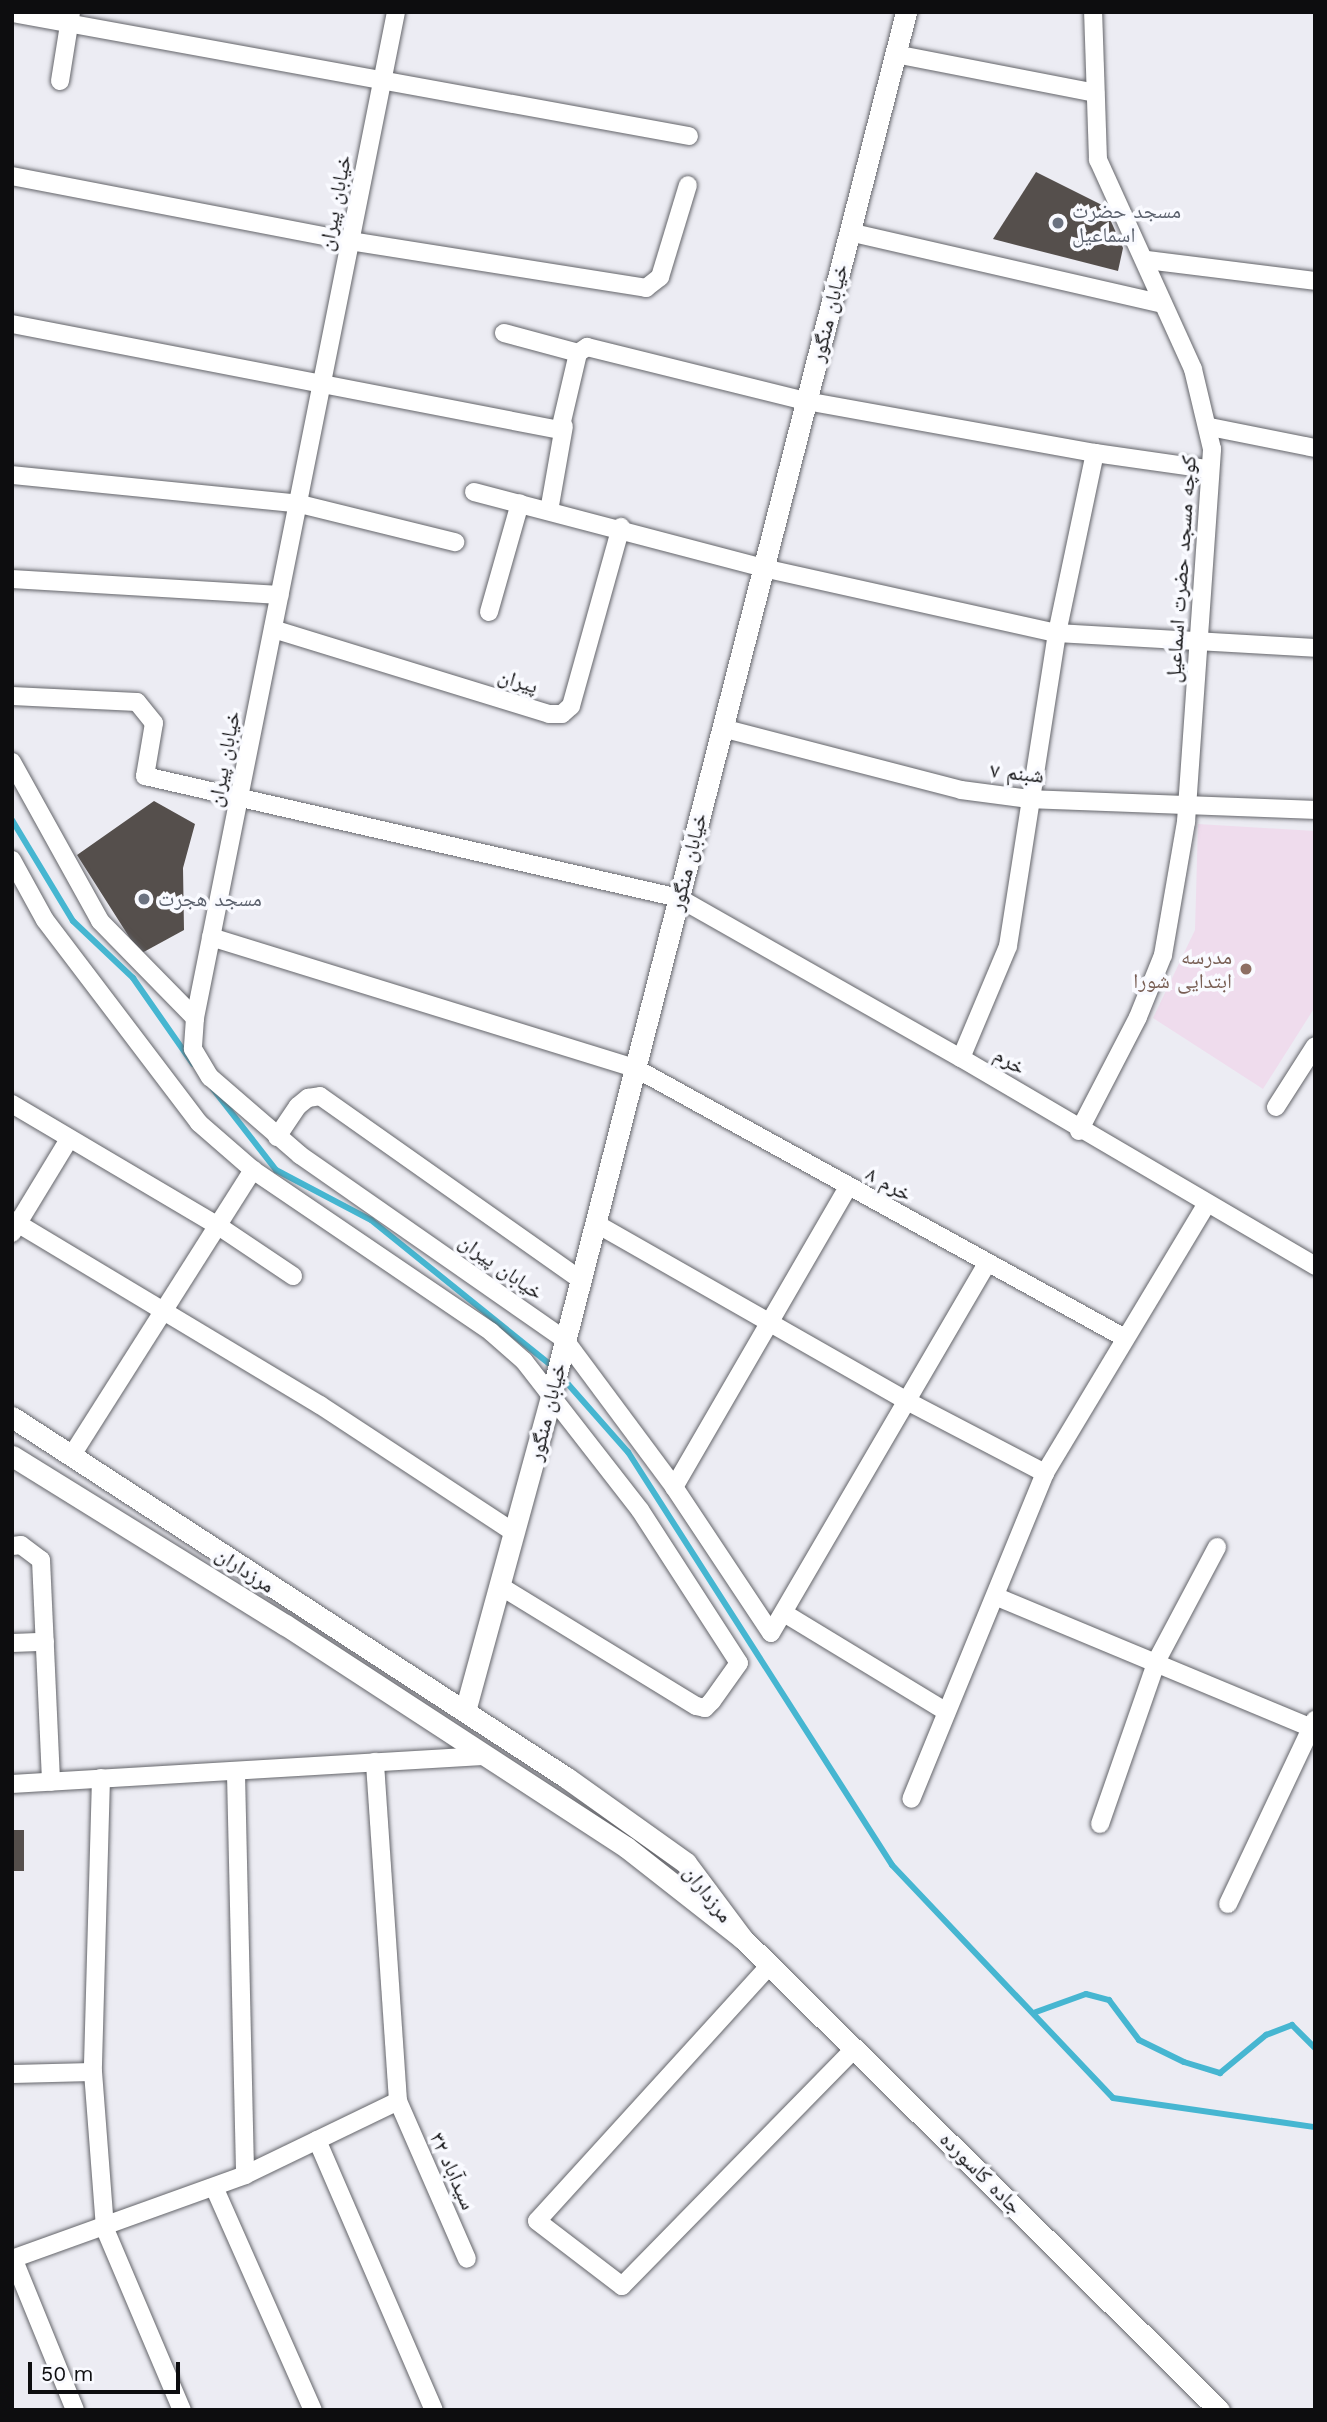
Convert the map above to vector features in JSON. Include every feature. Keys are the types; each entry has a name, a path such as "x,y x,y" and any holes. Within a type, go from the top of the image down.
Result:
{"street":[{"name":"خیابان پیران","path":"396,12 300,504 279,595 195,1018 193,1049 199,1062 276,1137 565,1340 674,1487 771,1633 784,1613"},
{"name":"خیابان منگور","path":"465,1711 551,1396 905,12"},
{"name":"کوچه مسجد حضرت اسماعیل","path":"1079,1130 1138,1017 1163,955 1186,804 1200,643 1210,427 1193,369 1163,304 1147,260 1098,160 1093,12"},
{"path":"12,13 70,17 689,136"},
{"path":"60,81 70,17"},
{"path":"895,54 1095,93"},
{"path":"12,176 351,241 646,288 660,277 688,185"},
{"path":"849,232 1163,304"},
{"path":"1147,260 1315,281"},
{"path":"12,324 321,386 560,430 564,426"},
{"path":"504,333 578,353"},
{"path":"549,511 578,353 587,347 806,401 1095,453 1208,469"},
{"path":"1210,427 1315,448"},
{"path":"961,1058 1008,946 1028,799 1057,633 1095,453"},
{"path":"12,475 300,504 455,542"},
{"path":"474,492 621,527 763,568 1057,633 1315,648"},
{"path":"489,612 520,503"},
{"name":"پیران","path":"273,629 548,714 562,714 572,706 621,527"},
{"path":"12,579 279,595"},
{"name":"خرم","path":"12,696 137,702 154,723 145,776 679,898 961,1058 1206,1205 1315,1266"},
{"name":"شبنم ۷","path":"722,728 961,790 1028,799 1315,810"},
{"path":"12,762 100,921 195,1018"},
{"path":"12,860 45,920 181,1103 253,1170 491,1332 524,1361 640,1510 739,1663 712,1701 705,1708 696,1706 500,1586"},
{"name":"خرم ۸","path":"211,937 635,1068 1123,1337"},
{"path":"1276,1107 1315,1046"},
{"path":"276,1137 298,1106 308,1098 320,1097 581,1280"},
{"path":"12,1104 68,1141 220,1227 293,1276"},
{"path":"68,1141 14,1225 167,1310 515,1533"},
{"path":"72,1455 220,1227 253,1170"},
{"path":"674,1487 848,1187"},
{"path":"911,1799 945,1711 997,1597 1045,1473 1123,1337 1206,1205"},
{"path":"595,1223 907,1401 1045,1473"},
{"path":"945,1711 784,1613 987,1264"},
{"name":"مرزداران","path":"12,1417 465,1711 686,1863 742,1938"},
{"name":"مرزداران","path":"12,1457 626,1847 742,1938"},
{"path":"12,1545 21,1545 41,1560 51,1782"},
{"path":"1100,1824 1157,1660 1217,1547"},
{"path":"997,1597 1313,1724 1228,1904"},
{"path":"12,1643 45,1642"},
{"path":"12,1784 236,1773 486,1756"},
{"name":"سیدآباد ۳۲","path":"375,1762 398,2101 467,2259"},
{"path":"236,1773 245,2175"},
{"path":"101,1778 93,2072 106,2229 182,2410"},
{"name":"جاده کاسورده","path":"742,1938 1219,2410"},
{"path":"770,1965 537,2221 622,2286 855,2048"},
{"path":"12,2074 93,2072"},
{"path":"75,2410 13,2259 106,2229 245,2175 398,2101"},
{"path":"317,2140 433,2410"},
{"path":"215,2187 313,2410"}],"shaded area":[{"name":"مدرسه ابتدایی شورا","path":"1198,824 1315,831 1315,1007 1263,1089 1153,1018 1195,930"}],"building":[{"name":"مسجد حضرت اسماعیل","path":"1036,172 1104,206 1123,248 1118,271 993,239"},
{"name":"مسجد هجرت","path":"154,801 195,824 183,868 184,930 140,954 77,855"},
{"path":"12,1830 24,1830 24,1871 12,1871"}],"waterway":[{"path":"12,820 73,921 133,978 193,1064"},
{"path":"213,1089 276,1170 371,1220 553,1367"},
{"path":"560,1375 628,1452 892,1865 1113,2098 1315,2127"},
{"path":"1036,2012 1086,1994 1109,2000 1139,2040 1184,2062 1220,2073 1266,2035 1292,2025 1315,2048"}],"place":[{"name":"مسجد حضرت اسماعیل","path":"1058,223"},
{"name":"مسجد هجرت","path":"144,899"},
{"name":"مدرسه ابتدایی شورا","path":"1246,969"}]}
